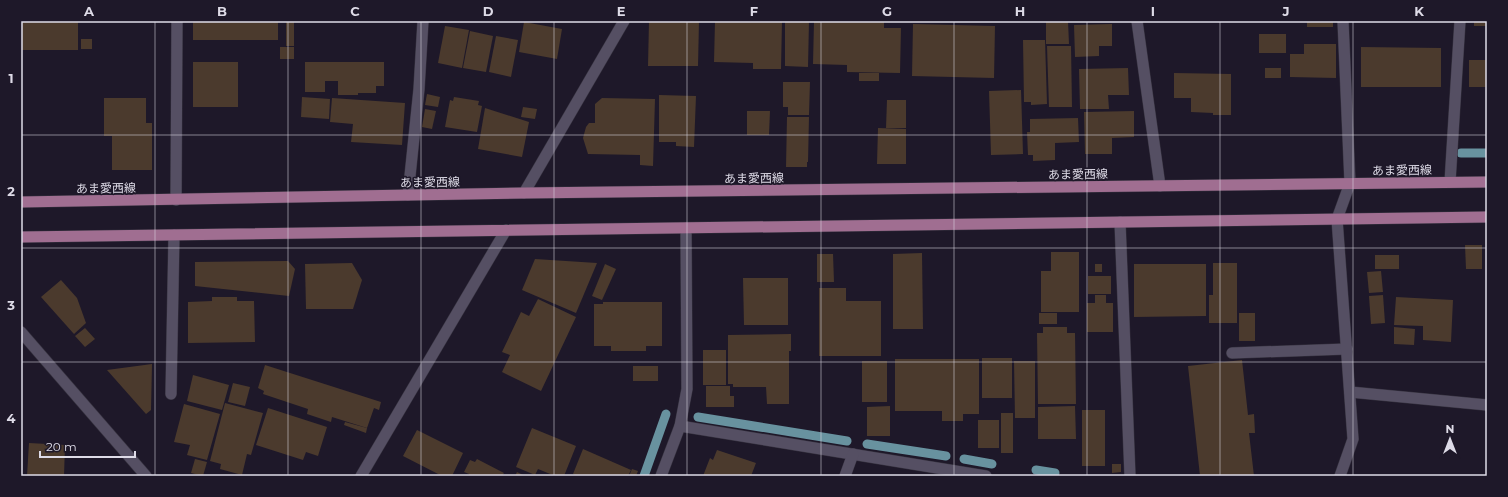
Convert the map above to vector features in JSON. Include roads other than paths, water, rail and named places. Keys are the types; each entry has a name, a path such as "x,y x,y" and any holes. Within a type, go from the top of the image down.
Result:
{"main road":[{"name":"あま愛西線","path":"21,202 524,193 1487,182"},
{"path":"21,237 1487,216"}],"street":[{"path":"176,200 177,21"},
{"path":"408,195 419,89 422,21"},
{"path":"524,193 624,21"},
{"path":"1137,21 1160,186"},
{"path":"1340,476 1353,439 1337,219 1350,183 1343,21"},
{"path":"1450,182 1460,21"},
{"path":"1120,222 1130,476"},
{"path":"661,476 680,426 688,389 686,228"},
{"path":"361,476 506,230"},
{"path":"170,394 174,235"},
{"path":"21,332 146,476"},
{"path":"1232,353 1346,348"},
{"path":"1350,392 1487,405"},
{"path":"680,426 986,476"},
{"path":"845,476 853,454"}],"waterway":[{"path":"1461,153 1487,153"},
{"path":"644,476 666,414"},
{"path":"698,417 847,441"},
{"path":"867,444 946,456"},
{"path":"964,459 992,464"},
{"path":"1036,470 1055,473"}]}
